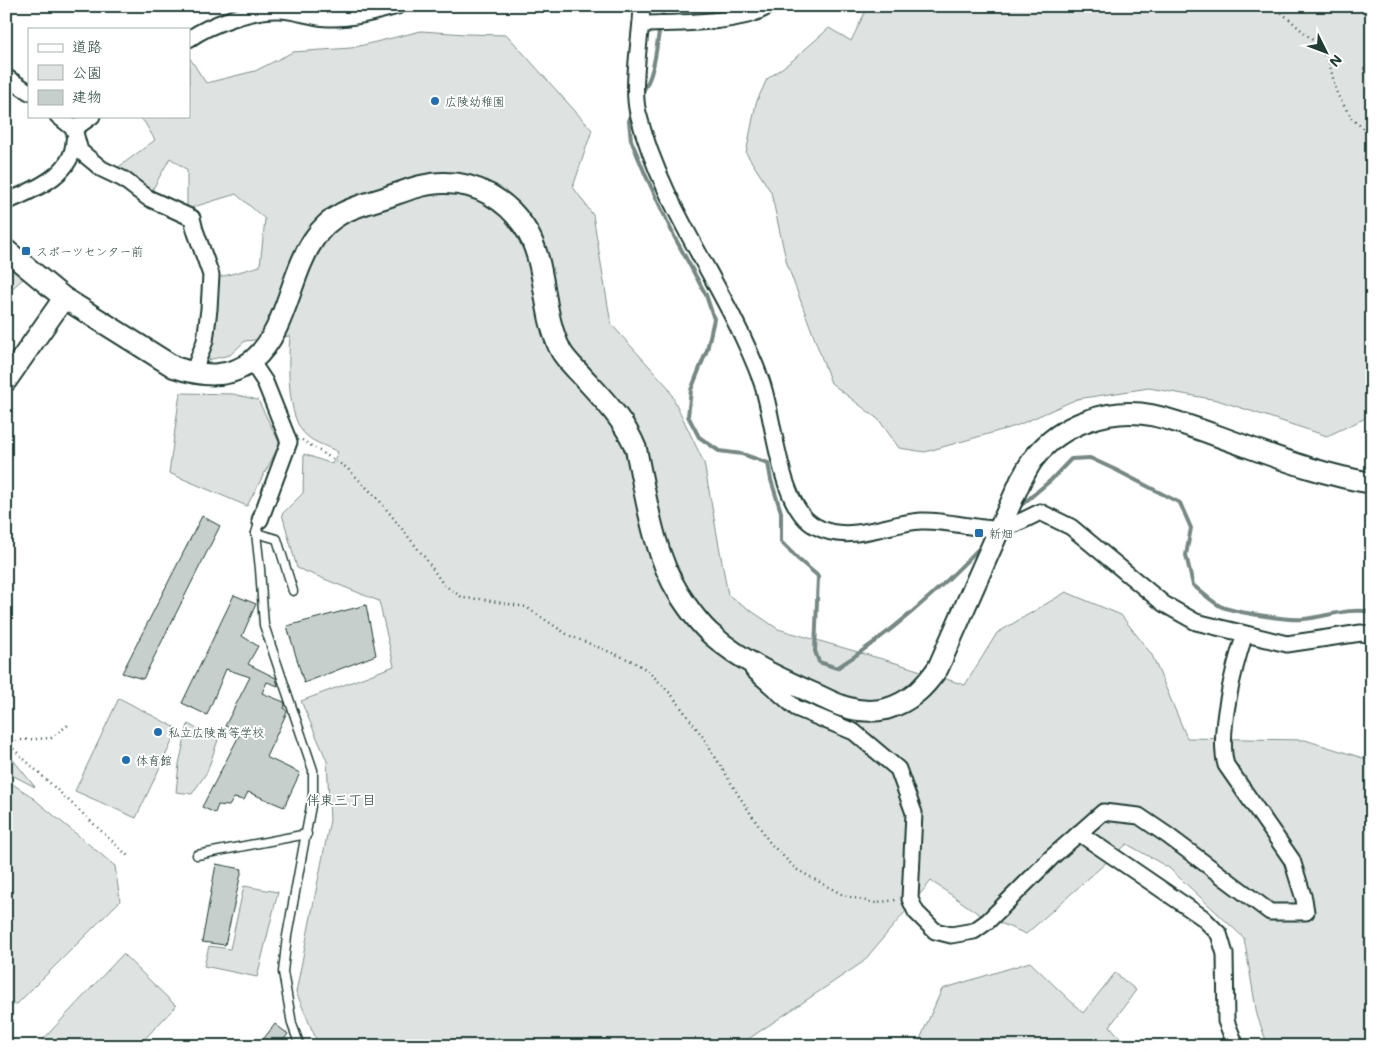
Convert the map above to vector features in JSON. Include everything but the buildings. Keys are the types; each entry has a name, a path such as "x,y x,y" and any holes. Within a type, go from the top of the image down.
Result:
{"street":[{"path":"190,38 248,10 279,10 328,18 355,17 397,6"},
{"path":"642,6 636,90 637,110 643,132 664,186 732,316 762,381 786,482 799,512 815,526 833,532 858,533 921,521 1001,530 1040,512 1071,527 1164,604 1196,622 1287,644 1361,633 1372,634"},
{"path":"642,24 710,21 753,13 768,6"},
{"path":"6,77 28,91"},
{"path":"60,118 74,129 80,152 102,169 123,179 148,198 192,218 211,275 205,341 193,373"},
{"path":"74,129 89,118"},
{"path":"6,202 57,176 71,158 74,144 74,129"},
{"path":"6,250 64,298 174,367 193,373 211,375 232,372 251,361 263,350 275,330 299,266 314,238 332,220 348,209 426,185 446,183 467,186 490,194 509,208 524,226 533,244 540,266 550,323 562,352 615,412 630,434 636,450 664,568 693,613 711,635 732,650 779,677 845,707 864,711 885,709 906,702 925,687 938,668 1001,530 1021,480 1034,458 1051,441 1074,426 1100,417 1126,413 1150,415 1186,425 1312,470 1372,482"},
{"path":"6,381 64,298"},
{"path":"251,361 265,382 288,442 258,527"},
{"path":"732,650 796,708 854,732 898,769 914,813 910,899 916,912 936,931 951,935 974,931 988,922 1052,857 1103,812 1139,816 1270,912 1306,912 1292,860 1226,765 1223,754 1224,724 1239,651 1245,634"},
{"path":"1079,833 1202,917 1219,934 1226,954 1226,1021 1236,1046"}],"lane":[{"path":"258,527 277,540 292,591"},
{"path":"258,527 264,624 313,770 313,795 282,972 292,1024 300,1046"},
{"path":"197,855 307,834"}],"path":[{"path":"1274,6 1316,44 1329,62 1337,94 1347,111 1352,119 1372,135"},
{"path":"281,424 327,457 347,468 379,500 426,559 443,584 463,598 526,607 568,634 632,661 647,670 671,694 703,737 770,843 796,869 843,895 874,903 910,899"},
{"path":"6,741 51,738 68,725"},
{"path":"6,741 128,856"}],"green space":[{"path":"868,6 1372,6 1372,407 1368,417 1327,436 1217,400 1149,388 1077,399 1016,426 925,452 899,448 879,420 831,383 787,264 771,192 746,153 756,103 767,79 793,60 829,28 851,41"},
{"path":"421,31 507,35 592,130 573,187 593,215 611,324 668,387 704,463 728,595 778,629 965,685 997,633 1066,592 1121,615 1152,655 1187,738 1305,740 1366,759 1372,756 1372,1046 1268,1046 1257,1015 1244,938 1169,868 1127,844 1026,934 979,914 931,881 863,962 738,1046 319,1046 296,992 330,820 327,761 301,701 394,666 379,601 297,568 282,514 303,493 304,454 332,464 338,452 307,436 300,428 295,417 289,374 290,336 245,341 230,355 203,361 217,278 260,266 265,219 236,194 187,209 187,170 170,158 150,194 116,169 155,140 141,118 190,118 190,59 206,83 255,71 293,52 351,48"},
{"path":"6,264 25,277 6,294"},
{"path":"180,393 233,394 258,400 280,444 247,506 169,473"},
{"name":"体育館","path":"119,698 178,729 136,818 75,791"},
{"path":"188,724 218,740 207,772 192,794 176,792 179,764"},
{"path":"6,751 35,787 6,772"},
{"path":"6,780 28,794 115,866 120,901 17,1004 6,1007"},
{"path":"244,886 278,892 257,977 204,966 209,946 230,949"},
{"path":"123,954 176,1006 138,1046 37,1046"},
{"path":"1030,962 1083,1013 1115,973 1136,990 1110,1026 1127,1046 917,1046 942,989"}],"waterway":[{"path":"661,20 664,6"},
{"path":"641,94 646,87 652,70 660,26"},
{"path":"631,110 629,121 631,140 674,236 706,295 714,319 707,350 691,390 688,416 699,437 719,451 742,454 768,463 781,512 781,542 818,576 815,651 819,662 837,668 857,655 914,610 984,543"},
{"path":"1018,508 1051,480 1071,459 1090,458 1180,503 1191,528 1186,555 1193,585 1220,606 1248,613 1297,619 1346,611 1372,612"}],"place":[{"name":"広陵幼稚園","path":"435,101"},
{"name":"スポーツセンター前","path":"26,251"},
{"name":"新畑","path":"979,533"},
{"name":"私立広陵高等学校","path":"158,732"},
{"name":"体育館","path":"126,760"}],"district":[{"name":"伴東三丁目","path":"341,799"}]}
